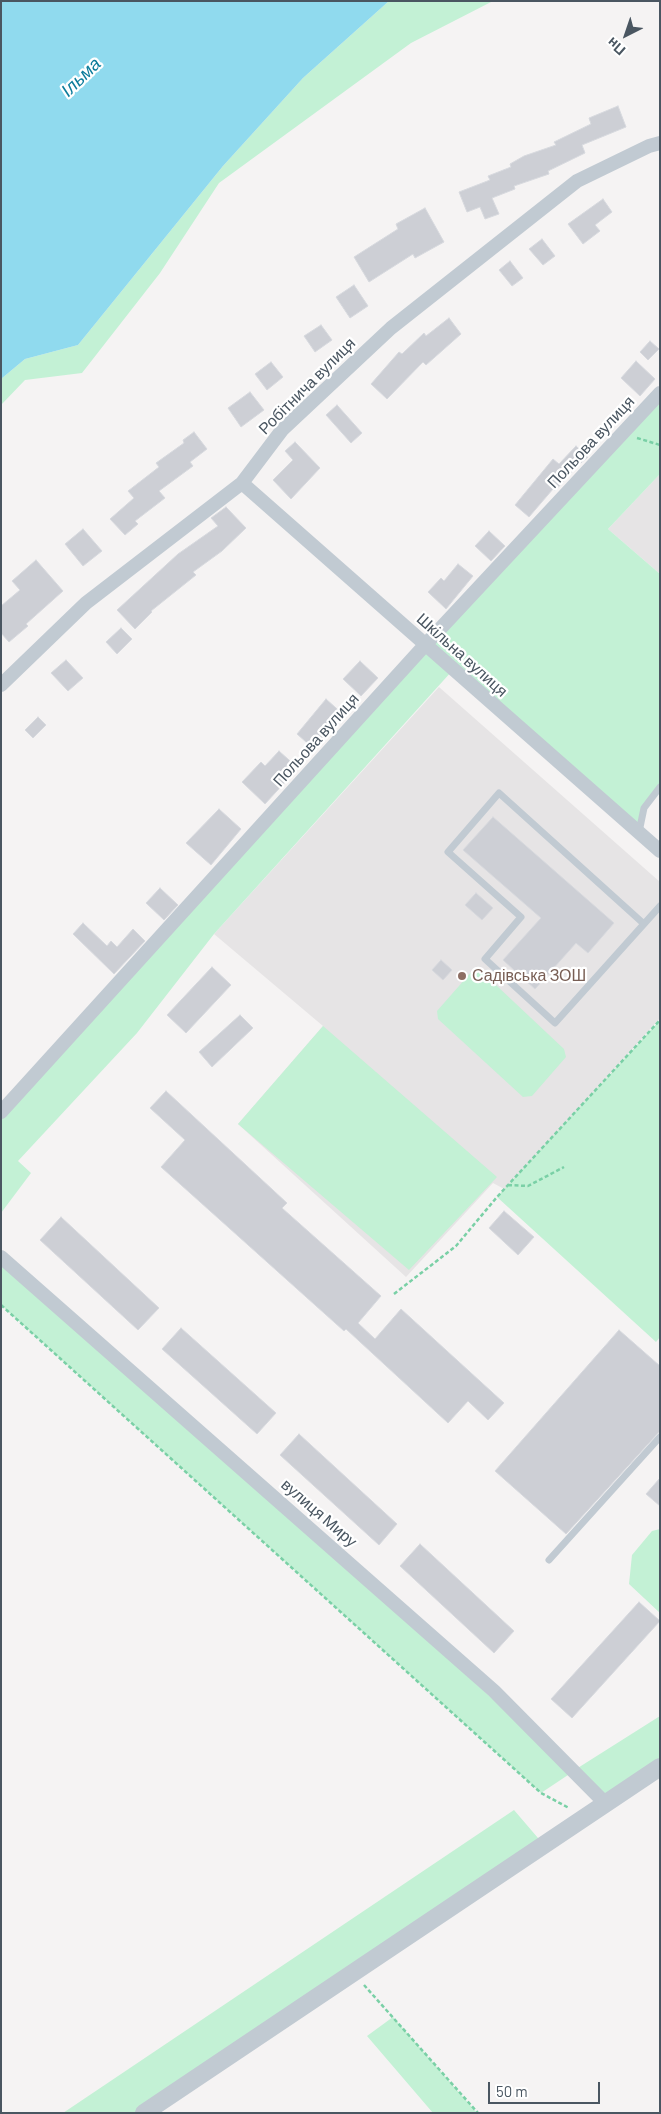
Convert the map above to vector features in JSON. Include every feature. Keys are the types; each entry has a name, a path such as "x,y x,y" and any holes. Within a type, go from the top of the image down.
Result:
{"street":[{"name":"Робітнича вулиця","path":"1,685 86,603 242,483 282,430 391,328 577,181 649,146 660,143"},
{"name":"Польова вулиця","path":"1,1112 425,645 660,393"},
{"name":"Шкільна вулиця","path":"242,483 660,851"},
{"name":"вулиця Миру","path":"1,1257 494,1691 606,1804"},
{"path":"144,2113 660,1767"}],"lane":[{"path":"638,832 644,808 660,787"},
{"path":"644,924 499,793 448,852 521,917 485,959 555,1022 644,924 660,906"},
{"path":"549,1560 660,1437"}],"path":[{"path":"622,434 660,445"},
{"path":"394,1294 456,1246 508,1185 660,1020"},
{"path":"508,1185 528,1186 564,1167"},
{"path":"1,1305 541,1793 586,1817"},
{"path":"353,1973 478,2113"}],"shaded area":[{"path":"660,474 660,574 608,529"},
{"name":"Садівська ЗОШ","path":"439,687 660,882 660,1018 506,1190 493,1183 406,1277 238,1124 323,1026 214,934"}],"green space":[{"path":"389,1 493,1 411,43 219,183 160,273 82,373 25,380 1,405 1,379 25,359 78,345 223,166 303,78"},
{"path":"660,394 660,474 608,529 660,574 660,787 644,808 639,833 452,671 214,934 137,1033 18,1161 31,1173 1,1213 1,1113"},
{"path":"473,970 480,970 564,1049 566,1057 532,1096 523,1097 438,1019 437,1011"},
{"path":"660,1020 660,1337 656,1342 497,1197"},
{"path":"323,1026 497,1177 409,1270 238,1124"},
{"path":"1,1257 573,1771 660,1716 660,1767 606,1804 574,1771 541,1793 1,1305"},
{"path":"660,1529 660,1613 629,1584 632,1555 652,1531"},
{"path":"514,1810 544,1845 143,2113 63,2113"},
{"path":"393,2017 477,2113 433,2113 367,2036"}],"water":[{"name":"Ільма","path":"1,1 389,1 303,78 223,166 78,345 25,359 1,379"}],"building":[{"path":"618,106 626,127 582,145 585,153 548,171 549,174 514,186 515,189 492,198 499,214 485,219 480,207 467,212 459,192 490,180 488,176 511,167 510,164 524,156 556,145 554,142 591,124 589,118"},
{"path":"603,199 612,212 595,225 600,231 583,244 568,224"},
{"path":"425,208 444,242 415,258 413,254 369,282 354,257 398,229 396,224"},
{"path":"542,239 555,256 543,265 529,249"},
{"path":"510,261 523,278 512,286 499,270"},
{"path":"354,285 368,306 350,318 336,297"},
{"path":"449,318 461,334 426,365 423,362 387,399 371,384 399,352 402,354 424,333 426,336"},
{"path":"321,325 332,340 315,352 304,336"},
{"path":"650,341 659,349 648,360 640,352"},
{"path":"636,361 655,379 640,396 621,378"},
{"path":"271,362 283,377 267,390 255,374"},
{"path":"250,392 264,410 241,427 228,408"},
{"path":"337,405 362,433 351,443 326,415"},
{"path":"194,432 207,449 190,462 193,466 159,491 165,498 135,521 138,524 125,535 110,519 134,498 128,491 159,467 156,463 184,443 183,440"},
{"path":"295,442 320,468 291,499 273,480 293,460 285,451"},
{"path":"576,446 588,457 576,467 555,491 553,489 529,517 515,505 553,459 559,464"},
{"path":"226,507 246,528 222,551 193,572 196,575 151,611 135,629 117,610 178,554 218,526 211,518"},
{"path":"83,529 102,551 83,566 65,544"},
{"path":"489,531 505,546 491,561 475,546"},
{"path":"36,560 63,591 9,642 1,633 1,606 20,590 12,581"},
{"path":"458,564 473,576 446,609 428,592 441,578 444,581"},
{"path":"121,628 132,639 117,654 106,642"},
{"path":"66,660 83,678 68,691 51,673"},
{"path":"360,661 378,678 361,696 343,679"},
{"path":"326,699 345,716 315,750 297,734"},
{"path":"38,717 46,725 33,738 25,730"},
{"path":"279,751 298,768 265,804 242,782 261,762 265,766"},
{"path":"219,809 241,829 211,865 186,843"},
{"path":"493,817 614,923 588,953 576,943 535,989 503,960 541,918 463,850"},
{"path":"160,888 178,905 164,920 146,903"},
{"path":"476,893 493,908 482,920 465,905"},
{"path":"83,923 107,946 111,941 117,947 133,929 145,941 114,974 73,934"},
{"path":"441,960 452,970 443,980 432,970"},
{"path":"212,967 231,985 186,1033 167,1015"},
{"path":"240,1015 253,1028 212,1067 199,1052"},
{"path":"166,1091 287,1203 282,1208 381,1296 358,1323 375,1339 401,1309 504,1403 488,1420 468,1401 448,1423 346,1329 344,1331 161,1167 185,1140 150,1108"},
{"path":"504,1211 534,1237 518,1255 489,1228"},
{"path":"61,1217 159,1308 138,1330 40,1240"},
{"path":"181,1328 276,1413 257,1434 162,1349"},
{"path":"619,1330 660,1366 660,1431 566,1534 495,1471"},
{"path":"299,1434 397,1524 379,1545 280,1455"},
{"path":"660,1478 660,1506 646,1494"},
{"path":"420,1544 514,1631 494,1653 400,1566"},
{"path":"639,1602 660,1621 572,1718 551,1699"}],"place":[{"name":"Садівська ЗОШ","path":"462,976"}]}
